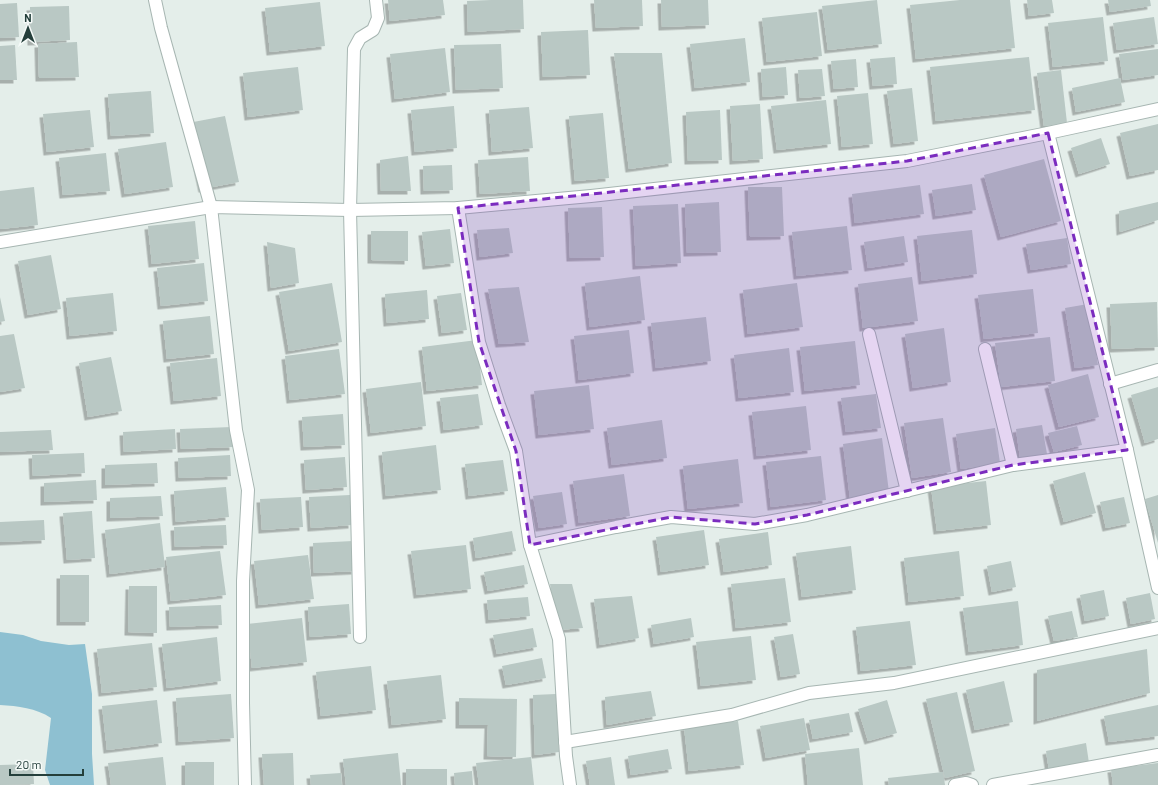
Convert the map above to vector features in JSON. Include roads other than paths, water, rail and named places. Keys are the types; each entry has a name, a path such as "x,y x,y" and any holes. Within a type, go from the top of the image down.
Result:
{"street":[{"path":"155,0 161,28 211,207 236,430 248,490 243,581 243,703 246,785"},
{"path":"360,636 350,210 354,49 360,38 373,30 378,18 376,0"},
{"path":"0,242 211,207 350,210 458,208 591,196 907,161 1048,134 1158,109"},
{"path":"1048,134 1127,450 1158,588"},
{"path":"458,208 479,342 499,405 516,451 530,545 559,639 565,742 570,785"},
{"path":"869,334 907,491"},
{"path":"985,349 1013,465"},
{"path":"1110,384 1158,370"},
{"path":"530,545 671,517 754,524 807,515 1013,465 1127,450"},
{"path":"565,742 732,715 809,693 894,683 1158,628"},
{"path":"993,785 1158,755"},
{"path":"955,785 966,783 972,785"}],"water":[{"path":"0,632 23,635 41,641 69,645 85,644 92,694 92,754 94,785 50,785 45,770 51,718 27,708 0,705"}]}
